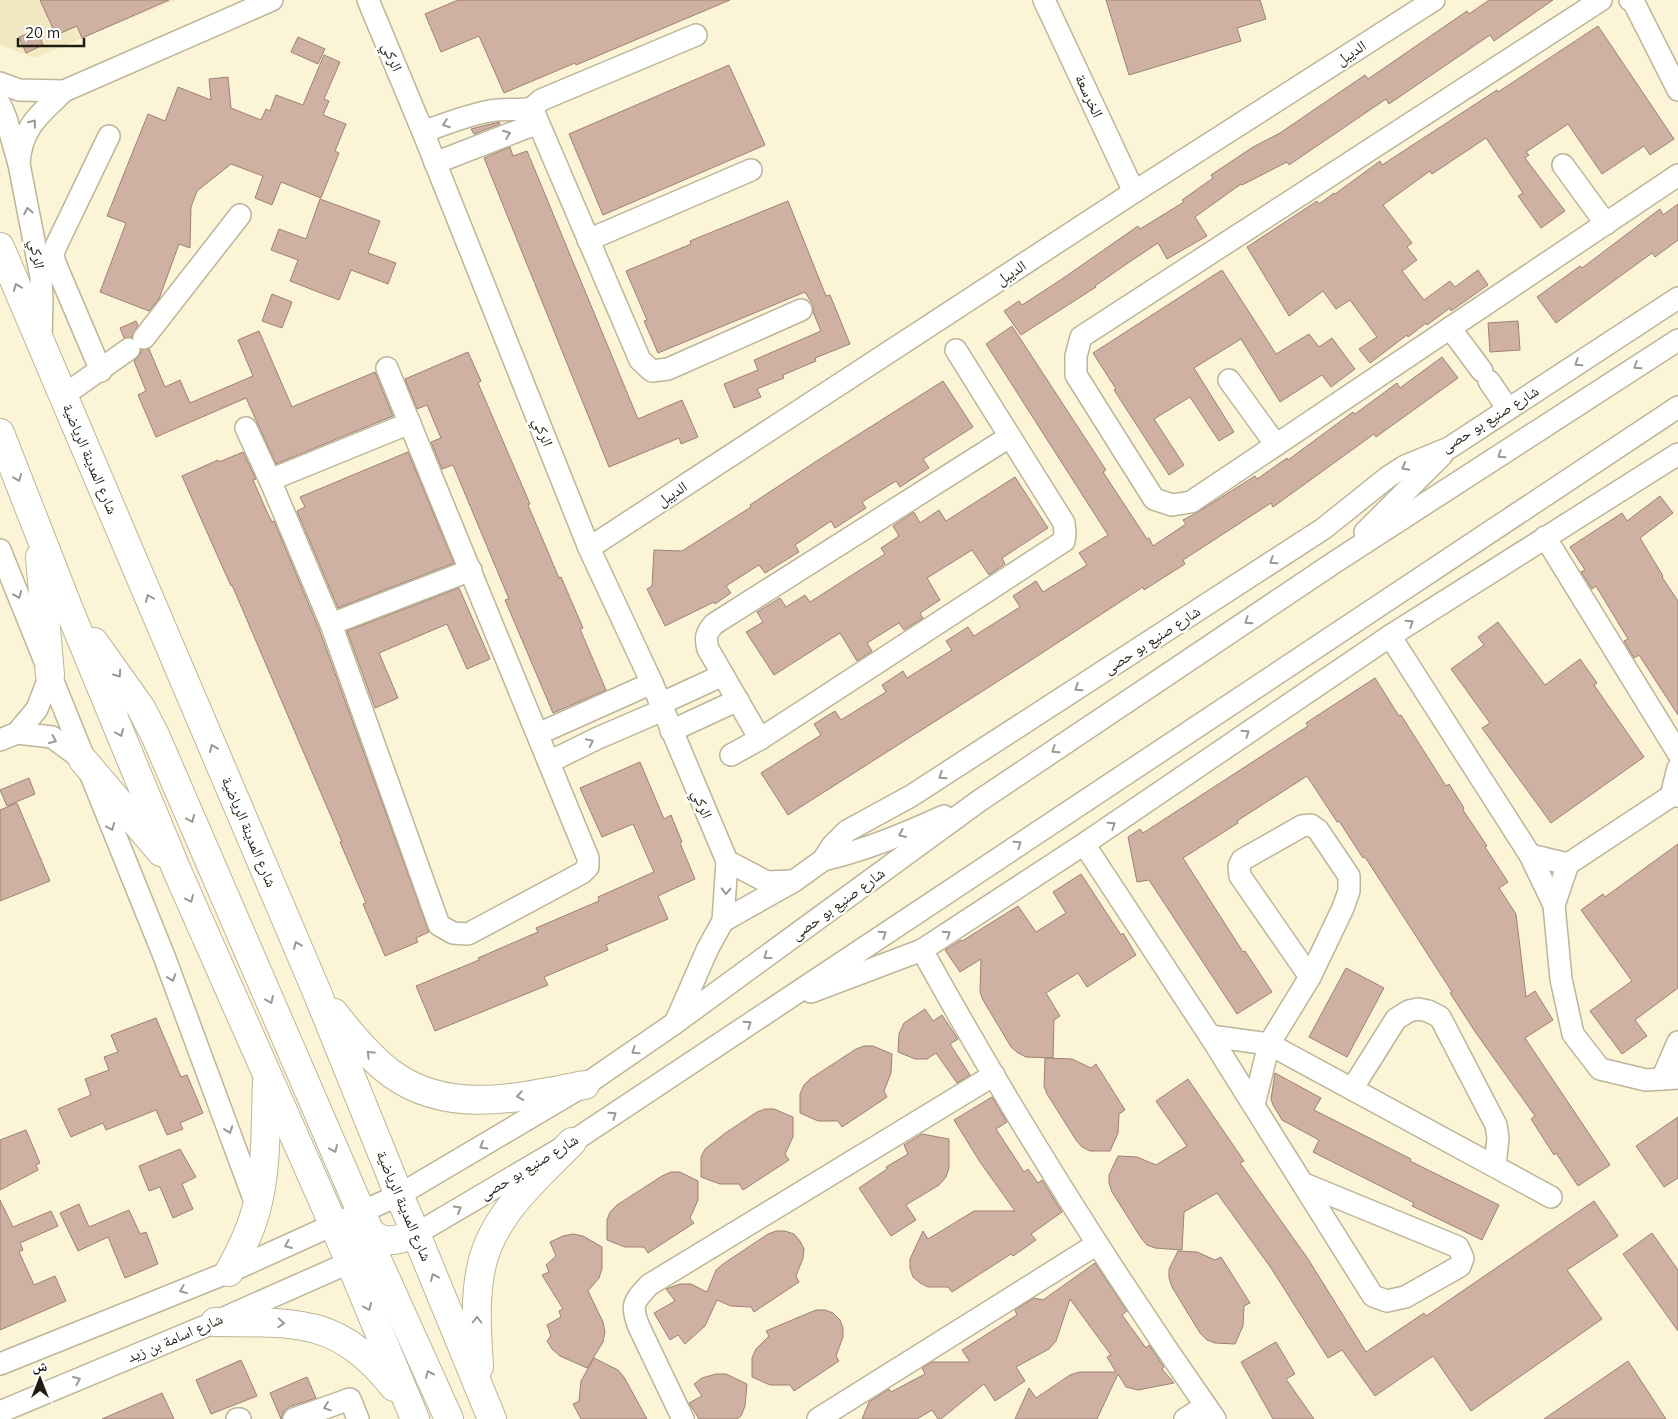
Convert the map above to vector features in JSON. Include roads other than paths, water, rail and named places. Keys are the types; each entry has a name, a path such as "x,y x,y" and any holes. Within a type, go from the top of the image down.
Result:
{"main road":[{"name":"شارع المدينة الرياضية","path":"0,246 316,990 492,1419"},
{"path":"0,433 68,607 178,873 333,1224 346,1222 358,1226 366,1235 362,1257 412,1412"},
{"path":"38,528 50,675"},
{"path":"68,607 141,708 155,735 369,1230 380,1239 388,1241 416,1234"},
{"path":"84,760 178,873"},
{"path":"316,990 372,1056 399,1078 431,1093 452,1098 482,1100 518,1097 585,1085"},
{"path":"228,1272 248,1233 257,1207 263,1169 267,1074"},
{"path":"480,1386 478,1296 480,1272 486,1250 498,1225 511,1207 572,1142"},
{"path":"362,1257 448,1419"},
{"path":"215,1322 290,1324 310,1327 338,1336 364,1354 387,1378 412,1412"}],"street":[{"name":"الركي","path":"19,164 26,132 39,115 64,91 272,0"},
{"name":"الركي","path":"368,0 423,132 589,548 652,683 726,861 723,921"},
{"name":"الخرسعة","path":"1044,0 1134,192"},
{"name":"الديبل","path":"589,548 1134,192 1434,0"},
{"path":"1601,0 1081,337 1076,356 1076,375 1154,499 1172,505 1191,502 1678,175"},
{"path":"1630,0 1633,1 1678,90"},
{"path":"435,164 535,115 541,100 696,35"},
{"name":"الركي","path":"0,84 19,90 64,91"},
{"name":"الركي","path":"0,104 19,164 41,277 41,346"},
{"path":"423,132 492,110 523,110 535,115 640,360 652,371 668,369 801,310"},
{"path":"101,371 55,263 53,254 109,136"},
{"path":"1563,165 1606,224"},
{"path":"588,240 751,170"},
{"path":"63,396 101,371 136,344 240,215"},
{"name":"شارع صنيع بو حصى","path":"723,921 794,881 823,860 832,846 847,831 911,796 1323,529 1388,477 1405,466 1450,448 1678,298"},
{"path":"1450,328 1508,409"},
{"name":"شارع صنيع بو حصى","path":"333,1224 399,1195 585,1085 675,1023 979,802 1336,562 1678,340"},
{"path":"730,755 760,739 1064,541 1064,523 956,350"},
{"path":"246,428 332,624 439,925 453,933 468,934 582,873 588,867 588,858 387,368"},
{"path":"1229,380 1276,445"},
{"name":"شارع صنيع بو حصى","path":"362,1257 416,1234 572,1142 1678,407"},
{"path":"270,480 410,423"},
{"path":"760,739 708,649 706,639 708,630 714,624 1009,436"},
{"path":"1336,562 1450,448"},
{"name":"شارع صنيع بو حصى","path":"774,1007 922,950 1084,844 1390,636 1678,454"},
{"path":"1545,537 1678,753"},
{"path":"0,550 164,956 257,1207"},
{"path":"332,624 470,570"},
{"path":"1390,636 1530,855 1554,905 1561,979 1574,1034 1600,1069 1646,1080 1670,1078 1678,1042"},
{"path":"8,737 37,708 50,675"},
{"path":"549,762 662,707 690,689 723,675"},
{"path":"538,734 652,683"},
{"path":"671,730 738,700"},
{"path":"8,737 52,737 84,760"},
{"path":"1554,905 1568,864 1674,796 1678,768"},
{"path":"823,860 853,853 884,842 979,802"},
{"path":"1254,1105 1269,1044 1310,977 1344,908 1349,891 1349,876 1318,830 1311,825 1302,826 1242,860 1239,866 1240,876 1310,977"},
{"path":"1084,844 1210,1036 1254,1105 1302,1183 1373,1296 1387,1301 1405,1297 1460,1266 1464,1258 1458,1246 1302,1183"},
{"path":"1530,855 1568,864"},
{"path":"726,861 767,882 794,881"},
{"path":"675,1023 708,948 723,921"},
{"path":"922,950 994,1075 1097,1244 1211,1413 1185,1419"},
{"path":"1352,1089 1396,1019 1409,1011 1418,1009 1428,1011 1440,1017 1496,1124 1498,1138 1495,1166"},
{"path":"1210,1036 1269,1044 1551,1197"},
{"path":"683,1419 634,1314 635,1300 644,1290 649,1285 994,1075"},
{"path":"0,1364 228,1272 333,1224"},
{"path":"818,1419 1097,1244"},
{"name":"شارع اسامة بن زيد","path":"0,1412 215,1322 362,1257"},
{"path":"294,1419 350,1399 358,1419"}]}
